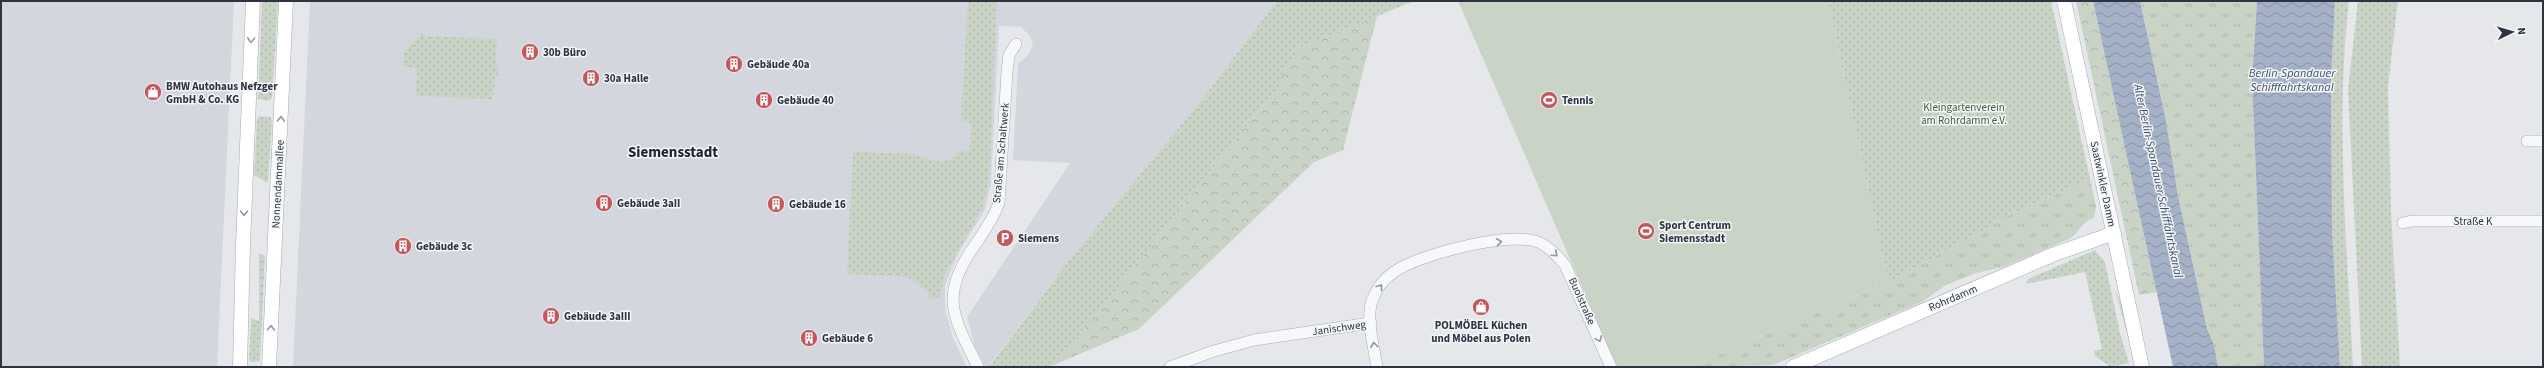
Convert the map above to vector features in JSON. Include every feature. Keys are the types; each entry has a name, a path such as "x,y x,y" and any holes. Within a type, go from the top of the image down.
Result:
{"main road":[{"path":"240,367 243,244 253,1"},
{"name":"Nonnendammallee","path":"269,367 286,1"},
{"name":"Saatwinkler Damm","path":"2064,1 2142,367"},
{"name":"Rohrdamm","path":"1794,367 2052,256 2114,233"}],"street":[{"name":"Straße am Schaltwerk","path":"978,367 952,306 953,286 961,265 995,214 999,203 1008,61 1016,44"},
{"path":"2527,141 2543,141"},
{"name":"Straße K","path":"2403,223 2412,221 2543,221"},
{"name":"Janischweg","path":"1170,367 1214,350 1254,340 1371,323 1371,306 1378,288 1394,272 1414,262 1465,246 1501,241 1534,241 1542,244"},
{"name":"Buolstraße","path":"1542,244 1560,258 1570,274 1611,367"},
{"path":"1371,323 1377,367"}],"shaded area":[{"path":"1,1 234,1 217,367 1,367"},
{"path":"310,1 1277,1 1200,102 1063,268 988,367 986,367 975,347 967,317 1070,163 1013,160 1018,64 1028,55 1033,46 1030,36 1021,27 1078,29 999,26 991,184 985,210 959,252 945,285 945,310 953,338 967,367 293,367"}],"green space":[{"path":"262,1 278,1 272,98 269,101 258,99"},
{"path":"968,1 997,1 989,183 982,209 943,278 940,298 929,298 928,291 908,277 847,274 853,152 912,154 940,162 951,160 960,150 970,151 971,123 961,121"},
{"path":"1277,1 1414,1 1299,48 1279,81 1281,83 1071,346 1049,367 989,367 1063,268 1200,102"},
{"name":"Sport Centrum Siemensstadt","path":"1458,1 1828,1 1888,282 1690,367 1617,367"},
{"name":"Kleingartenverein am Rohrdamm e.V.","path":"1828,1 2051,1 2090,179 1990,224 1990,227 1888,282"},
{"path":"2076,1 2093,1 2157,292 2139,295"},
{"path":"2140,1 2257,1 2252,80 2264,367 2218,367 2214,345 2207,329 2178,196 2166,121"},
{"path":"2335,1 2349,1 2345,46 2343,138 2345,229 2353,367 2340,367 2332,231 2331,78"},
{"path":"2358,1 2398,1 2388,86 2391,212 2400,367 2362,367 2348,90"},
{"path":"1377,16 1343,150 1314,162 1139,329 1049,367 1071,346 1281,83 1278,81 1299,48"},
{"path":"422,33 425,36 497,39 496,66 499,67 498,76 495,76 493,99 416,96 417,68 403,66 404,52"},
{"path":"260,116 270,117 272,120 268,183 254,175 257,119"},
{"path":"2090,179 2096,206 2094,218 2087,221 2076,234 2069,239 2003,267 1976,273 1946,285 1922,302 1773,365 1690,367 1888,282 1990,227 1990,224"},
{"path":"2095,250 2105,262 2120,333 2129,363 2111,367 2095,356 2094,351 2102,349 2085,272 2026,284 2028,279"},
{"path":"259,253 265,256 260,361 252,362 249,360 251,318 259,321"},
{"path":"2115,289 2126,316 2134,360"}],"water":[{"name":"Alter Berlin-Spandauer Schifffahrtskanal","path":"2093,1 2140,1 2166,121 2178,196 2207,329 2214,345 2218,367 2173,367"},
{"name":"Berlin-Spandauer Schifffahrtskanal","path":"2257,1 2335,1 2331,78 2332,231 2340,367 2264,367 2252,80"}],"place":[{"name":"30b Büro","path":"530,52"},
{"name":"Gebäude 40a","path":"734,64"},
{"name":"30a Halle","path":"591,78"},
{"name":"BMW Autohaus Nefzger GmbH & Co. KG","path":"153,92"},
{"name":"Gebäude 40","path":"764,100"},
{"name":"Tennis","path":"1549,100"},
{"name":"Gebäude 3aII","path":"604,203"},
{"name":"Gebäude 16","path":"776,204"},
{"name":"Sport Centrum Siemensstadt","path":"1646,231"},
{"name":"Siemens","path":"1005,238"},
{"name":"Gebäude 3c","path":"403,246"},
{"name":"POLMÖBEL Küchen und Möbel aus Polen","path":"1481,307"},
{"name":"Gebäude 3aIII","path":"551,316"},
{"name":"Gebäude 6","path":"809,338"}],"district":[{"name":"Siemensstadt","path":"673,152"}]}
